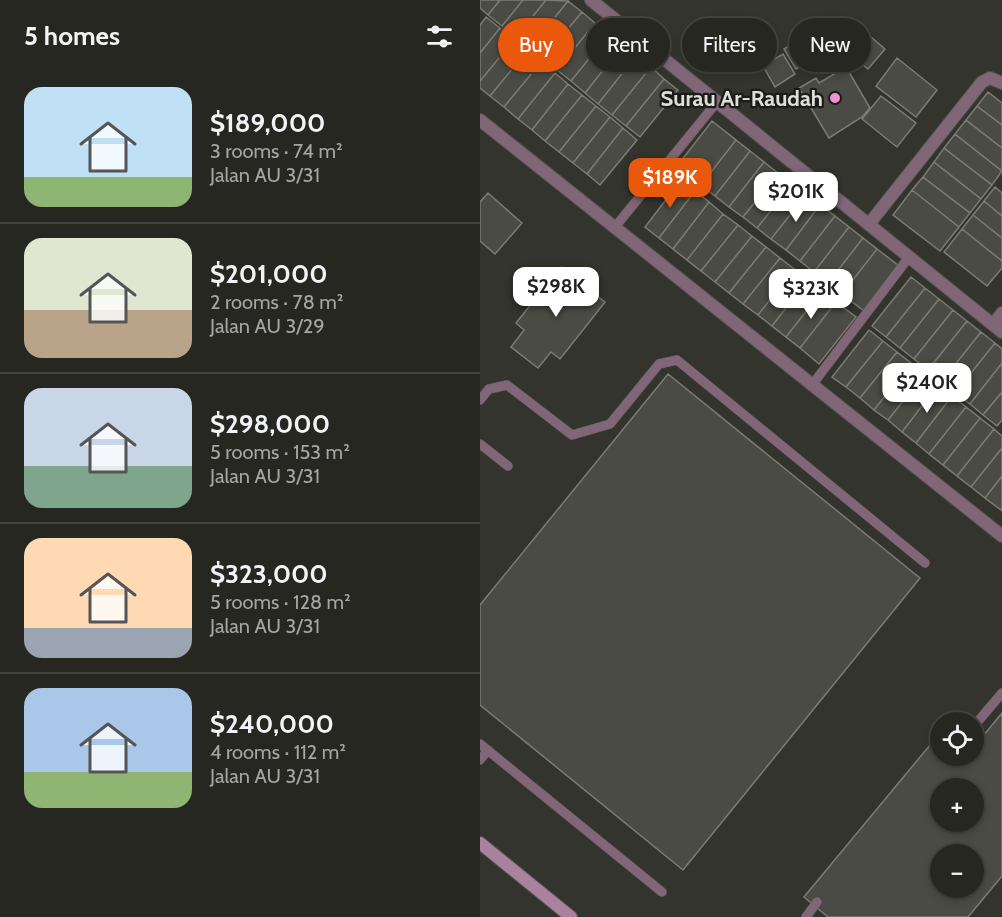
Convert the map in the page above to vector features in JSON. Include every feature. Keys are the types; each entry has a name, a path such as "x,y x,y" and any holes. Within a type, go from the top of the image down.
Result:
{"main road":[{"path":"480,843 572,917"}],"street":[{"path":"591,0 998,328 1002,313"},
{"path":"869,224 982,82 990,78 1002,83"},
{"path":"480,120 1002,536"}],"lane":[{"path":"615,227 717,102"},
{"path":"812,385 909,257"},
{"path":"480,400 489,389 507,385 572,435 610,424 659,364 677,360 925,562"},
{"path":"480,444 508,466"},
{"path":"984,714 1002,693"},
{"path":"480,744 662,892"},
{"path":"480,760 488,750"},
{"path":"807,917 817,903"}],"building":[{"path":"480,0 500,0 488,15 480,8"},
{"path":"500,0 523,0 508,18 498,18 498,23 488,15"},
{"path":"523,0 546,0 531,18 508,18"},
{"path":"546,0 568,1 554,18 531,18"},
{"path":"568,1 582,12 574,22 574,18 554,18"},
{"path":"582,12 589,18 586,18 586,34 574,49 574,22"},
{"path":"486,17 498,26 498,30 480,53 480,25"},
{"path":"498,30 498,59 480,81 480,53"},
{"path":"586,34 586,62 571,81 560,72 574,72 574,49"},
{"path":"871,37 885,49 871,65"},
{"path":"789,46 789,57 784,49"},
{"path":"783,54 789,64 789,72 795,74 775,87 766,72 777,72 777,58"},
{"path":"897,58 937,90 916,117 876,86"},
{"path":"498,59 498,72 510,72 490,96 480,88 480,81"},
{"path":"586,62 586,72 602,72 585,93 571,81"},
{"path":"510,72 533,72 504,107 490,96"},
{"path":"533,72 555,73 518,119 504,107"},
{"path":"602,72 623,72 598,104 585,93"},
{"path":"623,72 647,72 612,115 598,104"},
{"path":"647,72 656,72 664,79 626,126 612,115"},
{"name":"Surau Ar-Raudah","path":"838,72 849,72 870,108 862,117 829,138 799,88 816,78 819,83"},
{"path":"555,73 568,84 532,130 518,119"},
{"path":"664,79 678,90 640,137 626,126"},
{"path":"568,84 582,95 545,141 532,130"},
{"path":"988,92 1002,103 1002,125 977,106"},
{"path":"582,95 596,106 559,152 545,141"},
{"path":"881,96 916,123 897,147 862,119"},
{"path":"596,106 610,117 573,163 559,152"},
{"path":"977,106 1002,125 1002,148 966,120"},
{"path":"610,117 623,128 587,174 573,163"},
{"path":"966,120 1002,148 1002,171 955,134"},
{"path":"712,121 736,140 701,185 677,166"},
{"path":"623,128 637,140 600,185 587,174"},
{"path":"955,134 1002,171 992,185 944,148"},
{"path":"736,140 750,151 715,196 701,185"},
{"path":"944,148 992,185 981,199 934,162"},
{"path":"750,151 764,162 729,207 715,196"},
{"path":"764,162 778,173 743,217 729,207"},
{"path":"934,162 981,199 970,213 923,177"},
{"path":"778,173 792,184 757,228 743,217"},
{"path":"923,177 970,213 959,227 912,190"},
{"path":"681,180 695,191 659,238 645,227"},
{"path":"792,184 806,195 771,239 757,228"},
{"path":"995,187 1002,193 1002,216 984,201"},
{"path":"912,190 959,227 940,251 893,215"},
{"path":"695,191 709,202 673,249 659,238"},
{"path":"488,193 522,223 495,254 480,241 480,202"},
{"path":"806,195 820,205 786,250 771,239"},
{"path":"984,201 1002,216 1002,238 973,215"},
{"path":"709,202 723,214 687,260 673,249"},
{"path":"820,205 835,216 800,261 786,250"},
{"path":"723,214 738,225 701,271 687,260"},
{"path":"973,215 1002,238 1002,261 962,229"},
{"path":"835,216 849,227 814,272 800,261"},
{"path":"738,225 752,236 715,282 701,271"},
{"path":"849,227 863,238 828,283 814,272"},
{"path":"962,229 1002,261 1002,268 987,286 944,252"},
{"path":"752,236 766,247 729,293 715,282"},
{"path":"863,238 877,249 842,294 828,283"},
{"path":"766,247 780,258 743,304 729,293"},
{"path":"877,249 899,266 864,311 842,294"},
{"path":"780,258 794,269 758,315 743,304"},
{"path":"561,267 605,302 560,359 551,352 538,368 511,347 524,330 516,323"},
{"path":"794,269 808,280 772,326 758,315"},
{"path":"911,277 925,288 886,337 872,326"},
{"path":"808,280 822,291 786,337 772,326"},
{"path":"925,288 939,299 900,348 886,337"},
{"path":"822,291 836,302 800,348 786,337"},
{"path":"939,299 953,310 914,359 900,348"},
{"path":"836,302 856,317 819,364 800,348"},
{"path":"953,310 967,321 928,370 914,359"},
{"path":"967,321 981,332 942,381 928,370"},
{"path":"869,330 883,341 846,387 832,377"},
{"path":"981,332 995,343 955,393 942,381"},
{"path":"883,341 897,352 860,398 846,387"},
{"path":"995,343 1002,349 1002,363 970,404 955,393"},
{"path":"897,352 911,363 874,410 860,398"},
{"path":"911,363 925,374 888,420 874,410"},
{"path":"1002,363 1002,392 983,415 970,404"},
{"path":"668,374 920,578 683,870 480,705 480,605"},
{"path":"925,374 938,385 902,432 888,420"},
{"path":"938,385 952,396 916,443 902,432"},
{"path":"1002,392 1002,420 997,426 983,415"},
{"path":"952,396 966,407 929,454 916,443"},
{"path":"966,407 980,418 943,465 929,454"},
{"path":"980,418 994,429 957,476 943,465"},
{"path":"994,429 1002,436 1002,448 971,487 957,476"},
{"path":"1002,448 1002,476 985,498 971,487"},
{"path":"1002,476 1002,508 1001,510 985,498"},
{"path":"1002,713 1002,876 984,898 984,844 930,844 930,898 984,898 968,917 828,917 804,897 930,745 930,766 984,766 984,735"}],"place":[{"name":"Surau Ar-Raudah","path":"835,98"}]}
